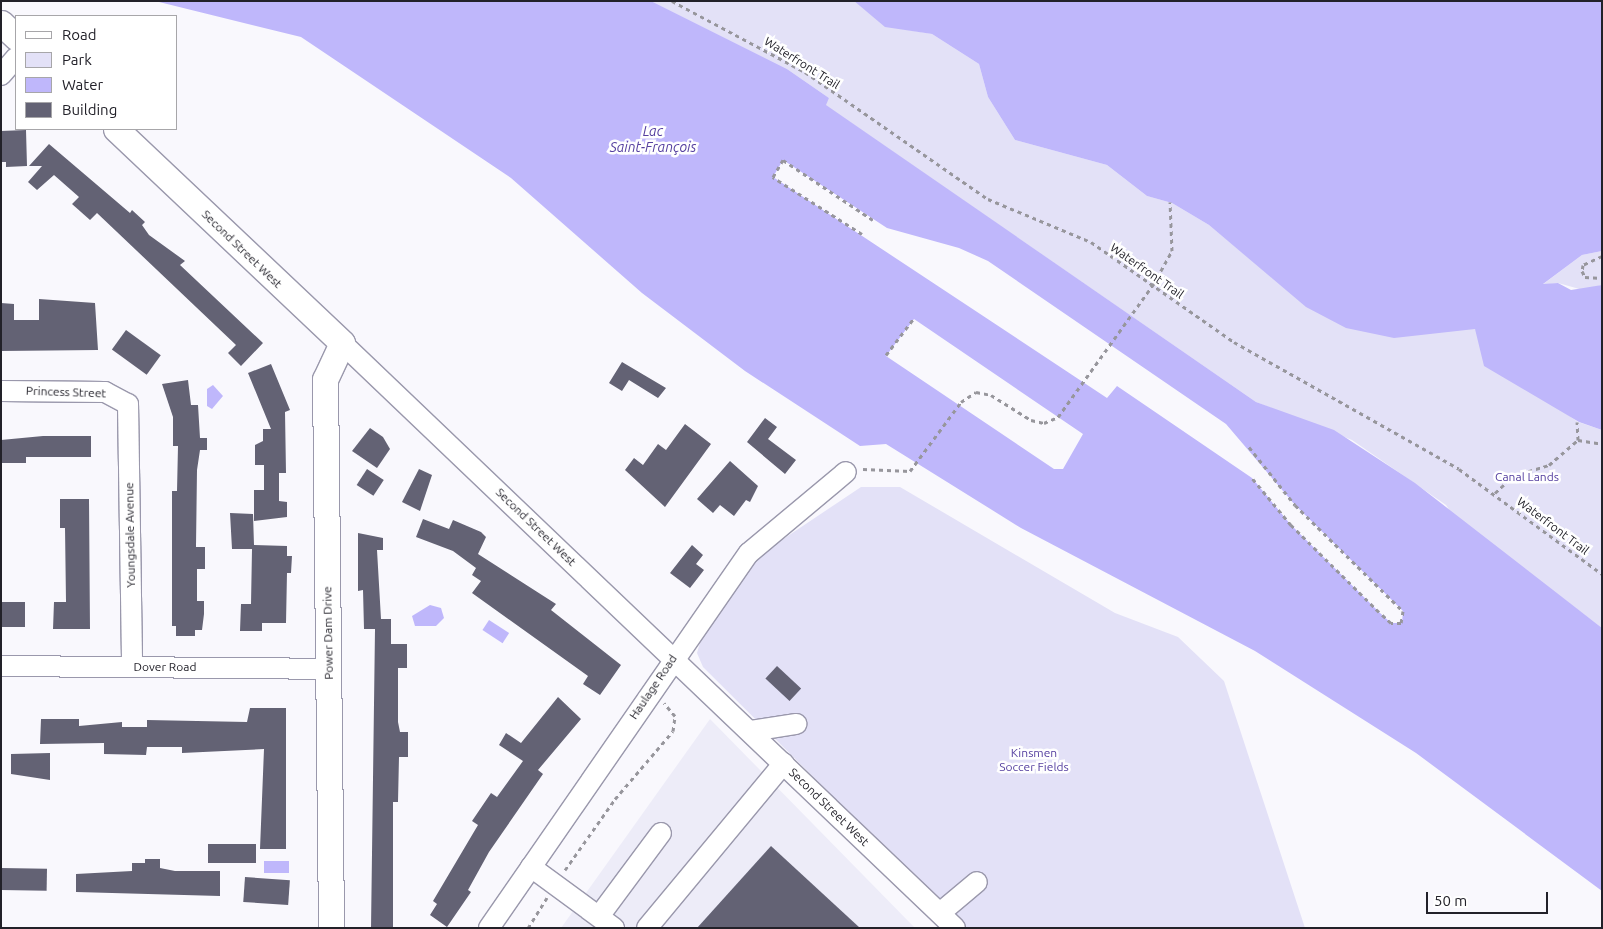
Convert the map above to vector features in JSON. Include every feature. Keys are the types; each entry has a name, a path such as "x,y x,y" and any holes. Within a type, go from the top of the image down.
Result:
{"main road":[{"path":"1,23 15,36"},
{"name":"Second Street West","path":"117,130 342,343"},
{"name":"Power Dam Drive","path":"331,928 325,379 342,343"}],"street":[{"path":"1,75 15,59"},
{"name":"Second Street West","path":"342,343 674,657 954,928"},
{"name":"Princess Street","path":"1,390 105,392 128,404"},
{"name":"Youngsdale Avenue","path":"128,404 132,667"},
{"name":"Haulage Road","path":"489,928 674,657 749,553 846,472"},
{"name":"Dover Road","path":"1,666 328,669"},
{"path":"751,731 796,724"},
{"path":"647,928 784,763"},
{"path":"531,867 607,922 661,833"},
{"path":"940,913 976,882"}],"path":[{"name":"Waterfront Trail","path":"672,1 804,72 988,199 1079,235 1256,355 1407,437 1495,493 1602,574"},
{"path":"862,234 773,177 783,160 873,220"},
{"path":"846,472 856,468 904,473 916,466 961,402 976,392 991,395 1031,420 1044,423 1058,417 1153,285 1172,247 1170,202"},
{"path":"1602,256 1583,265 1582,271 1585,277 1602,278"},
{"path":"886,355 914,318"},
{"path":"1577,422 1578,440"},
{"path":"1495,493 1513,476 1545,468 1578,440 1602,444"},
{"path":"1249,447 1295,505 1403,611 1402,623 1391,623 1379,612 1291,525 1252,478"},
{"path":"528,928 614,799 673,731 675,716 650,692"}],"shaded area":[{"path":"710,719 915,928 561,928"}],"green space":[{"name":"Canal Lands","path":"651,1 854,1 885,26 932,34 979,64 988,97 1015,140 1107,165 1147,196 1172,203 1209,225 1274,279 1475,329 1533,391 1578,422 1602,430 1602,628 1452,514 1446,505 1352,440 1256,402 825,105 829,98 787,69"},
{"path":"1602,251 1602,285 1583,290 1558,283 1542,285 1582,255"},
{"name":"Kinsmen Soccer Fields","path":"861,487 900,487 1115,613 1178,637 1224,681 1305,928 965,928 703,667 697,653 701,639 761,554"}],"water":[{"name":"Lac Saint-François","path":"155,1 651,1 787,69 829,98 826,105 1256,402 1334,430 1415,483 1602,628 1602,891 1416,753 1255,651 1021,528 886,444 860,446 745,371 642,293 511,178 301,37","holes":["783,160 887,228 959,248 988,261 1226,424 1295,505 1403,611 1402,623 1391,623 1379,612 1291,525 1252,478 1117,386 1107,398 773,177","914,319 1083,434 1063,469 1054,469 886,356"]},
{"path":"854,1 1602,1 1602,251 1582,255 1543,284 1558,283 1571,290 1602,285 1602,430 1579,422 1484,366 1475,329 1394,338 1346,328 1306,307 1209,225 1172,203 1147,196 1107,165 1015,140 988,97 979,64 932,34 885,27"},
{"path":"213,385 223,396 212,409 207,406 207,389"},
{"path":"430,605 441,608 444,618 436,626 415,626 412,616"},
{"path":"489,620 509,633 503,643 482,630"},
{"path":"264,861 289,861 289,873 264,873"}],"building":[{"path":"26,130 27,166 6,167 6,162 1,162 1,131"},
{"path":"49,144 130,213 132,210 145,222 142,225 149,235 185,261 180,265 263,343 241,366 228,353 236,345 97,213 90,220 72,204 79,197 54,175 37,190 28,182 42,166 29,166"},
{"path":"39,299 95,303 98,350 1,351 1,303 14,304 14,320 39,320"},
{"path":"126,330 161,355 147,375 112,349"},
{"path":"622,362 666,388 658,398 629,380 622,391 609,383"},
{"path":"271,364 290,410 285,412 286,473 279,473 279,501 287,502 287,517 254,521 254,490 264,490 264,465 255,465 255,445 263,441 263,429 271,429 248,373"},
{"path":"188,380 191,405 198,405 200,438 207,438 207,450 200,450 197,470 196,547 205,547 205,569 197,569 197,601 204,601 204,614 202,630 195,630 195,636 176,636 176,626 172,626 172,491 177,491 178,446 173,446 173,417 162,384"},
{"path":"765,418 777,427 768,439 796,460 785,474 747,442"},
{"path":"685,424 711,444 665,507 625,470 634,458 643,465 658,444 666,450"},
{"path":"370,428 383,437 390,449 377,468 352,451"},
{"path":"43,436 91,436 91,457 26,457 26,463 1,463 1,440"},
{"path":"730,461 758,486 750,502 746,500 734,516 720,505 713,513 697,499"},
{"path":"367,469 384,480 373,496 357,485"},
{"path":"419,469 432,475 420,511 402,502"},
{"path":"60,499 89,499 90,629 53,629 54,602 66,602 65,528 60,528"},
{"path":"230,513 253,514 254,545 287,546 287,556 292,556 291,573 287,573 286,623 262,623 262,631 240,631 241,604 251,604 252,549 232,549"},
{"path":"423,519 449,529 453,520 481,532 486,537 478,554 556,604 551,610 621,665 600,695 583,684 588,676 472,593 481,581 472,575 476,568 453,551 416,537"},
{"path":"358,533 383,538 383,550 377,550 381,619 391,619 391,644 407,644 407,668 398,668 398,722 400,732 408,732 408,757 399,757 398,802 393,802 393,928 371,928 375,629 364,629 363,590 358,591"},
{"path":"692,545 703,555 696,564 704,570 690,588 670,573"},
{"path":"1,602 25,602 25,627 1,627"},
{"path":"777,666 801,689 790,701 765,678"},
{"path":"558,697 581,719 538,770 543,774 489,852 468,890 471,892 447,927 430,915 437,904 433,901 478,825 472,821 491,793 497,797 523,761 499,745 506,733 521,743"},
{"path":"250,708 286,708 286,849 260,849 264,749 182,753 182,747 147,747 146,755 104,754 104,743 40,744 41,719 79,719 79,726 122,722 122,727 147,727 147,720 247,722"},
{"path":"50,753 50,780 11,774 11,754"},
{"path":"208,844 256,844 256,863 208,863"},
{"path":"771,846 860,928 697,928"},
{"path":"145,859 160,859 160,868 175,871 220,871 220,896 76,892 76,874 132,871 132,863 145,863"},
{"path":"1,868 47,869 47,891 1,890"},
{"path":"245,877 290,880 288,905 243,902"}]}
